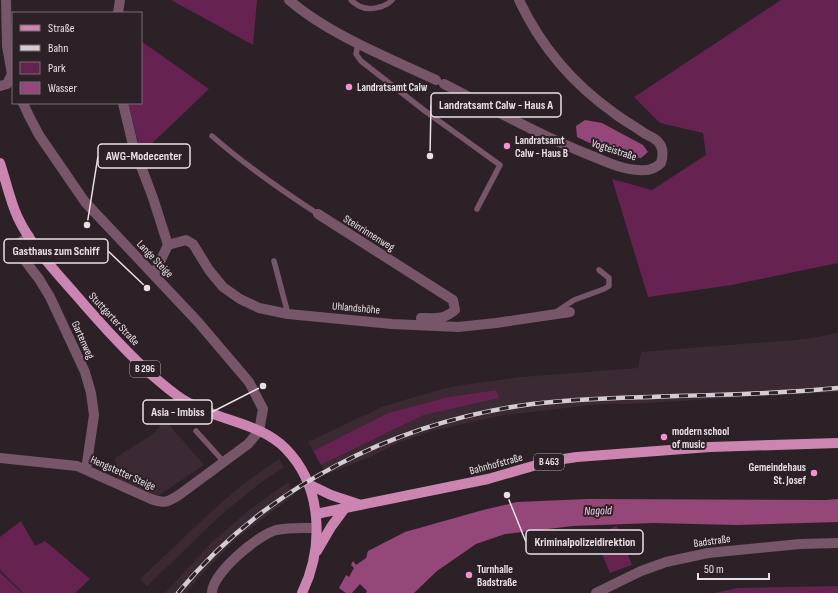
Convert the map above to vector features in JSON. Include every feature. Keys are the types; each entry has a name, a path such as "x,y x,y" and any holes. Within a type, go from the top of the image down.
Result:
{"main road":[{"name":"Stuttgarter Straße","path":"0,163 16,213 29,236 49,264 92,315 140,364 169,389 191,404 273,438 286,449 297,463 308,484 316,514"},
{"name":"Bahnhofstraße","path":"316,514 488,479 550,461 577,457 710,447 838,444"},
{"path":"308,484 336,497 360,505"},
{"path":"316,553 331,527 345,508"},
{"name":"B 296","path":"302,593 316,553 316,514"}],"street":[{"path":"6,0 7,46 12,74 7,86"},
{"path":"118,12 120,0"},
{"name":"Vogteistraße","path":"289,0 322,24 358,44 440,82 559,142 617,166 631,169 645,170 654,168 661,163 663,153 658,140 625,121 605,107 560,65 539,37 519,0"},
{"name":"Lange Steige","path":"23,104 28,116 85,202 198,322 249,382 263,408 258,431"},
{"path":"123,104 133,145 153,198 168,245 154,274"},
{"name":"Steinrinnenweg","path":"318,214 453,300 454,310 447,316 441,318 397,318 392,324"},
{"name":"Gartenweg","path":"29,236 21,242 18,248 20,254 39,279 50,297 85,372 91,393 94,415 86,470"},
{"name":"Uhlandshöhe","path":"168,245 186,240 190,242 193,244 209,270 223,287 240,299 259,308 288,314 392,324 458,327 570,312"},
{"name":"Hengstetter Steige","path":"0,458 77,466 151,500 169,502 180,496 248,444 258,431"},
{"path":"212,593 217,580 227,566 249,545 264,535 293,527 316,528"},
{"name":"Badstraße","path":"596,593 622,579 660,564 708,553 800,544 838,543"}],"lane":[{"path":"351,0 360,6 375,8 389,4 392,0"},
{"path":"358,44 356,54 361,61 425,111 500,166 477,210"},
{"name":"Steinrinnenweg","path":"212,136 233,155 267,181 318,214"},
{"path":"274,261 288,314"},
{"path":"553,314 574,300 609,286 609,278 599,270"},
{"path":"196,432 224,462"}],"shaded area":[{"path":"838,333 838,392 629,404 600,404 498,416 432,431 398,443 368,458 327,474 321,465 424,415 452,407 496,390 448,397 388,413 313,451 308,442 384,406 446,388 521,377 638,368 641,352 806,339"},
{"path":"165,420 204,465 155,498 118,479 115,458 153,434"},
{"path":"279,459 284,467 259,484 221,515 147,586 140,579 213,510 243,484"},
{"path":"288,482 294,495 236,539 186,593 165,593 211,543 248,511"}],"green space":[{"path":"171,0 257,0 253,45"},
{"path":"781,0 838,0 838,263 732,285 648,297 612,179 652,190 706,155 703,133 660,123 634,97"},
{"path":"142,42 209,89 143,152 138,142 128,104 142,104"},
{"path":"496,390 499,398 424,415 321,465 313,451 388,413 448,397"},
{"path":"21,521 35,546 45,541 90,579 75,593 23,593 0,570 0,537"},
{"path":"617,526 632,565 610,573 594,535"},
{"path":"0,572 22,593 0,593"},
{"path":"838,586 838,593 715,593 737,588"}],"water":[{"path":"585,120 602,123 643,145 648,152 641,158 633,157 600,148 577,137 576,126"},
{"name":"Nagold","path":"588,499 838,499 838,522 736,525 653,523 573,526 505,534 476,544 437,571 414,593 366,593 367,591 360,584 352,593 346,593 339,588 346,575 349,577 354,568 351,565 353,561 356,565 366,558 368,551 405,532 517,502"}],"railway":[{"path":"178,593 213,555 251,521 293,491 337,465 383,443 432,426 481,413 532,404 568,400 757,394 838,388"}],"place":[{"name":"Landratsamt Calw","path":"349,87"},
{"name":"Landratsamt Calw - Haus B","path":"507,146"},
{"name":"Landratsamt Calw - Haus A","path":"430,156"},
{"name":"AWG-Modecenter","path":"87,225"},
{"name":"Gasthaus zum Schiff","path":"147,288"},
{"name":"Asia - Imbiss","path":"263,386"},
{"name":"modern school of music","path":"664,437"},
{"name":"Gemeindehaus St. Josef","path":"814,473"},
{"name":"Kriminalpolizeidirektion","path":"507,495"},
{"name":"Turnhalle Badstraße","path":"469,575"}]}
